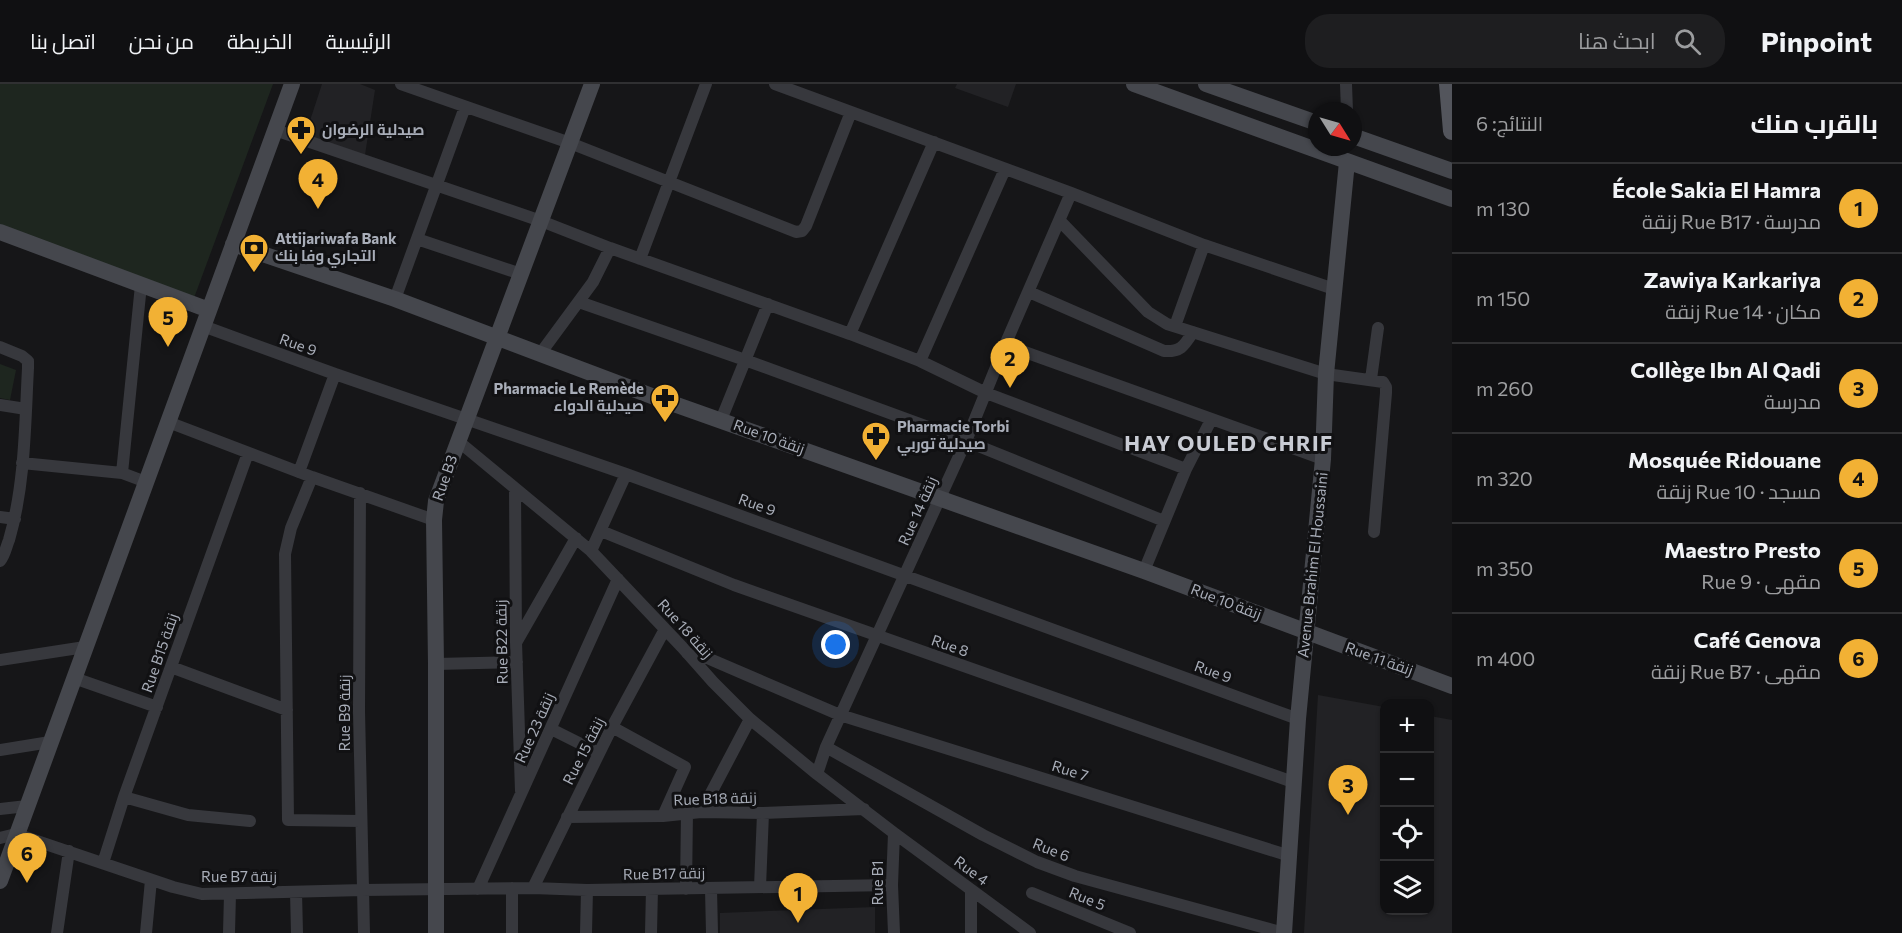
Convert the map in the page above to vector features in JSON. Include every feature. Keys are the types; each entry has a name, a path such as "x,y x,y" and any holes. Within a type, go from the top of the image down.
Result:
{"main road":[{"path":"1448,84 1452,131"}],"street":[{"path":"0,880 8,836 27,806 292,84"},
{"path":"401,84 428,88 465,107 570,143 796,232 802,231 806,226 851,112"},
{"name":"Rue B3","path":"436,933 434,520 436,501 592,84"},
{"path":"640,259 706,84"},
{"path":"775,84 1071,193 1204,245 1334,289"},
{"path":"1134,84 1452,200"},
{"path":"1206,84 1308,120"},
{"path":"1346,84 1347,102"},
{"path":"395,299 465,107"},
{"path":"275,130 541,221 850,334 920,361 986,393 1186,469"},
{"path":"1362,139 1452,171"},
{"path":"850,334 934,142"},
{"name":"Avenue Brahim El Houssaini","path":"1284,933 1305,632 1323,459 1326,374 1347,162"},
{"path":"920,361 1005,169"},
{"name":"Rue 14 زنقة","path":"817,774 840,715 966,441 1071,193"},
{"path":"1060,221 1158,320 1326,374 1383,382 1386,387 1374,532"},
{"path":"0,232 141,285 206,318"},
{"path":"417,239 521,274"},
{"name":"Rue 10 زنقة","path":"232,244 395,299 657,398 1144,571 1305,632"},
{"path":"1175,326 1204,245"},
{"path":"540,354 593,282 610,248"},
{"path":"122,473 141,285"},
{"path":"1029,292 1164,351 1175,352 1193,332"},
{"path":"579,303 745,360 966,441 1164,521"},
{"path":"720,420 768,304"},
{"name":"Rue 9","path":"206,318 335,374 626,474 1298,719"},
{"path":"1371,379 1378,328"},
{"path":"1005,345 1323,459"},
{"path":"0,347 28,361 22,463 15,519 5,553 0,561"},
{"path":"299,472 335,374"},
{"path":"0,405 26,409"},
{"path":"1144,571 1186,469 1211,420"},
{"path":"168,422 312,477 434,520"},
{"name":"Rue 18 زنقة","path":"458,441 591,551 750,719 894,833"},
{"name":"Rue B15 زنقة","path":"103,863 124,797 248,453"},
{"path":"22,463 122,473 146,482"},
{"path":"591,551 626,474"},
{"path":"312,477 291,528 285,554 288,820 361,821"},
{"name":"Rue B22 زنقة","path":"515,488 516,662 521,795"},
{"name":"Rue B9 زنقة","path":"360,493 359,711 364,933"},
{"path":"0,517 15,519"},
{"name":"Rue 8","path":"601,531 725,582 1293,782"},
{"path":"516,642 576,538"},
{"name":"Rue 23 زنقة","path":"477,889 618,579"},
{"name":"Rue 15 زنقة","path":"533,888 599,753 665,629"},
{"name":"Rue 11 زنقة","path":"1305,632 1452,686"},
{"path":"0,660 85,647"},
{"name":"Rue 7","path":"687,653 705,657 840,715 1290,856"},
{"path":"436,664 516,662"},
{"path":"171,667 287,710"},
{"path":"74,678 157,707"},
{"path":"701,812 750,719"},
{"path":"612,728 684,767 663,816"},
{"path":"551,729 599,753"},
{"path":"0,750 50,742"},
{"name":"Rue 6","path":"826,747 983,835 1037,862 1075,876 1284,933"},
{"path":"124,797 188,815 250,821"},
{"path":"0,809 27,806"},
{"name":"Rue B18 زنقة","path":"567,817 864,809"},
{"path":"686,889 687,812"},
{"path":"760,887 763,813"},
{"name":"Rue B1","path":"894,833 892,885 894,933"},
{"name":"Rue 4","path":"894,833 1030,933"},
{"name":"Rue B7 زنقة","path":"8,836 69,851 151,880 202,894 435,889"},
{"path":"57,933 69,851"},
{"path":"146,933 151,880"},
{"name":"Rue B17 زنقة","path":"435,889 652,890 892,885"},
{"path":"512,888 512,933"},
{"path":"711,889 712,933"},
{"path":"586,933 587,890"},
{"path":"651,933 652,890"},
{"path":"971,890 971,933"},
{"path":"296,892 297,933"},
{"name":"Rue 5","path":"1032,893 1130,933"},
{"path":"229,933 230,894"}],"shaded area":[{"path":"0,84 273,84 194,298 0,228"},
{"path":"322,84 360,84 375,90 365,155 305,136"},
{"path":"957,84 1016,84 1008,107 955,88"},
{"path":"0,364 16,370 10,400 0,398"},
{"path":"1318,695 1380,706 1380,915 1434,915 1434,717 1452,720 1452,933 1304,933"},
{"path":"875,907 875,933 720,933 720,913"}],"place":[{"name":"صيدلية الرضوان","path":"301,156"},
{"name":"Mosquée Ridouane","path":"318,209"},
{"name":"Attijariwafa Bank التجاري وفا بنك","path":"254,274"},
{"name":"Maestro Presto","path":"168,347"},
{"name":"Zawiya Karkariya","path":"1010,388"},
{"name":"Pharmacie Le Remède صيدلية الدواء","path":"665,424"},
{"name":"Pharmacie Torbi صيدلية توربي","path":"876,462"},
{"name":"Collège Ibn Al Qadi","path":"1348,815"},
{"name":"Café Genova","path":"27,883"},
{"name":"École Sakia El Hamra","path":"798,923"}],"district":[{"name":"HAY OULED CHRIF","path":"1229,444"}]}
